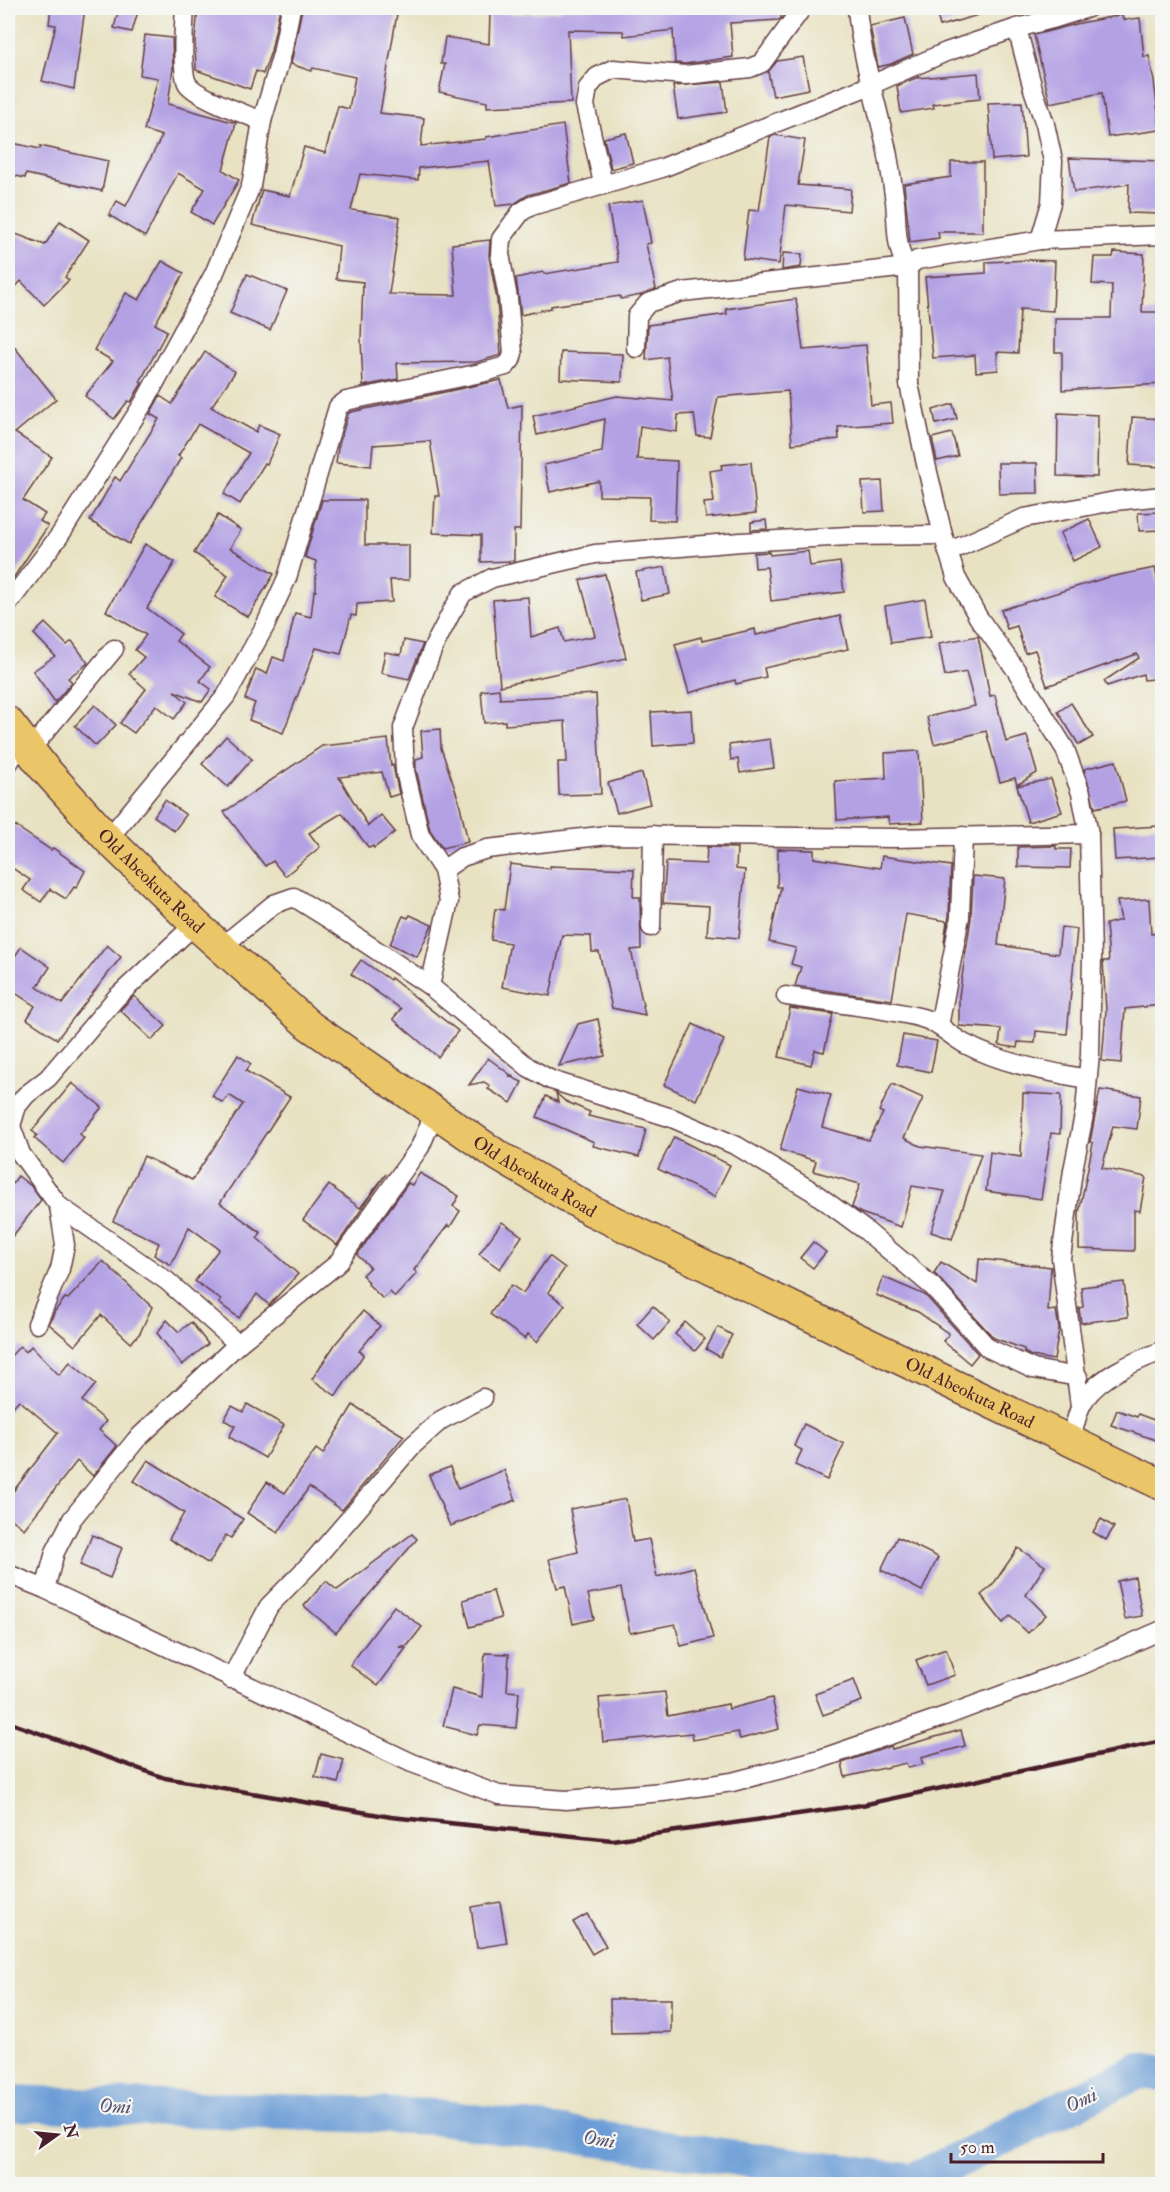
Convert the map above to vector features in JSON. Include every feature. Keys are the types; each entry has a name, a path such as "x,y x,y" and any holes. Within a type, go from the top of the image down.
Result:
{"highway":[{"name":"Old Abeokuta Road","path":"17,744 108,839 195,924 310,1026 497,1155 592,1211 1071,1439 1162,1485"}],"street":[{"path":"185,8 184,72 188,84 196,93 262,121"},
{"path":"8,604 60,535 145,401 214,274 250,186 262,121 282,54 291,8"},
{"path":"603,183 585,105 588,88 597,77 613,69 685,75 750,68 762,63 802,8"},
{"path":"857,8 859,38 886,148 895,206 896,231 904,262 908,267 909,384 946,543 956,578 978,617 1016,670 1065,749 1081,793 1089,834 1092,957 1087,1079 1061,1258 1080,1406 1071,1439"},
{"path":"108,839 226,696 265,626 287,578 338,407 346,401 506,366 512,360 508,298 500,254 501,239 521,212 531,206 603,183 662,168 871,85 946,52 1017,28 1088,8"},
{"path":"1017,28 1046,124 1053,161 1051,203 1040,240"},
{"path":"636,348 637,316 648,303 682,292 908,267 917,260 1040,240 1162,236"},
{"path":"430,986 449,901 443,870 420,835 405,771 403,728 433,648 463,594 492,578 595,554 849,536 946,543 1024,518 1115,501 1162,496"},
{"path":"17,744 114,649"},
{"path":"443,870 462,856 487,849 608,835 810,838 1089,834"},
{"path":"651,927 653,835"},
{"path":"939,1026 960,916 963,837"},
{"path":"221,947 274,904 294,897 430,986 528,1067 551,1080 672,1118 737,1146 812,1191 865,1230 933,1287 988,1348 1033,1369 1078,1377"},
{"path":"195,924 116,998 48,1078 26,1095 17,1106 9,1125 21,1154 59,1206 167,1281 238,1344"},
{"path":"786,996 924,1018 965,1044 1020,1066 1087,1079"},
{"path":"45,1588 55,1552 72,1519 136,1440 238,1344 337,1264 420,1147 435,1112"},
{"path":"37,1324 60,1269 65,1245 59,1206"},
{"path":"1080,1406 1097,1385 1131,1363 1162,1351"},
{"path":"231,1679 269,1606 313,1561 412,1446 441,1420 483,1398"},
{"path":"8,1574 45,1588 231,1679 412,1763 499,1795 566,1800 663,1792 732,1782 820,1759 1037,1682 1162,1630"}],"building":[{"path":"51,8 85,8 74,89 42,81 56,25 49,24"},
{"path":"119,8 139,8 132,32 114,28"},
{"path":"198,8 280,8 271,51 263,74 256,71 250,89 196,70 195,41"},
{"path":"302,8 398,8 380,113 424,118 421,146 486,139 486,137 563,125 571,183 528,195 514,204 496,206 489,161 419,168 418,180 360,174 351,210 400,217 389,294 456,295 452,244 490,240 489,256 497,300 501,355 477,362 397,363 398,379 363,386 361,339 363,282 336,279 339,246 252,225 262,190 290,196 304,147 325,153 338,106 349,109 355,77 313,68 311,71 291,64"},
{"path":"561,8 706,8 706,10 780,8 781,18 730,23 733,57 685,64 675,63 673,30 624,36 623,31 568,30 571,103 487,107 487,102 439,92 445,64 441,64 445,37 489,44 490,13 519,14 561,11"},
{"path":"935,8 989,8 989,12 940,26"},
{"path":"1122,15 1123,20 1140,18 1144,57 1149,56 1160,130 1108,137 1102,93 1050,103 1034,35"},
{"path":"905,18 913,54 878,67 870,26"},
{"path":"145,35 172,38 173,68 168,104 236,123 223,170 239,180 212,225 191,212 205,189 178,173 145,237 109,215 117,201 126,206 162,136 144,130 158,78 140,75"},
{"path":"803,57 809,89 773,96 768,72 777,61"},
{"path":"978,73 980,99 933,104 934,108 901,113 897,86 918,77"},
{"path":"723,82 727,112 678,119 673,86"},
{"path":"1022,102 1026,157 992,160 988,103"},
{"path":"626,133 633,163 611,169 604,138"},
{"path":"775,135 805,140 798,185 851,189 849,211 786,205 779,264 743,259 749,210 759,211 770,137"},
{"path":"8,142 40,149 40,146 108,161 102,191 26,174 25,178 8,174"},
{"path":"1069,158 1162,161 1162,214 1128,213 1129,184 1074,192"},
{"path":"951,162 983,162 983,232 938,232 939,238 910,242 904,184 951,177"},
{"path":"643,200 651,243 646,244 656,289 621,299 620,296 551,306 551,308 521,315 516,278 618,262 608,206"},
{"path":"60,221 89,240 65,277 69,280 44,305 21,281 8,295 8,231 45,245"},
{"path":"1114,252 1144,254 1142,312 1162,312 1162,384 1062,390 1062,352 1055,352 1055,318 1111,318 1112,285 1092,284 1094,257 1113,257"},
{"path":"783,253 802,254 801,267 782,270"},
{"path":"162,261 184,273 155,324 167,331 131,402 128,401 114,419 85,396 113,361 94,350 126,293 139,300"},
{"path":"1055,261 1053,311 1020,309 1018,353 997,352 998,370 976,372 975,355 933,358 925,277 986,273 986,262"},
{"path":"247,274 287,291 270,330 230,313"},
{"path":"796,299 803,350 866,345 871,405 891,403 893,423 838,427 839,439 792,444 788,391 718,397 710,437 697,436 694,414 678,415 677,432 640,426 637,459 677,461 675,521 649,520 650,497 599,496 599,481 550,492 544,465 602,452 605,419 537,435 533,416 617,396 673,401 667,357 646,360 648,325 727,314 726,309"},
{"path":"8,339 56,399 15,433 52,457 23,500 45,514 40,521 48,526 8,586"},
{"path":"205,352 235,372 211,407 256,432 259,425 280,434 267,464 265,463 240,504 224,494 249,453 198,424 178,456 181,458 129,544 90,521 115,477 120,481 159,419 150,414 160,396 172,404"},
{"path":"561,352 623,354 622,382 560,379"},
{"path":"501,380 508,408 522,405 520,530 514,530 514,561 481,562 481,535 433,533 435,496 439,496 430,441 373,445 371,466 336,463 348,414 351,412"},
{"path":"953,404 957,419 936,424 933,410"},
{"path":"1058,413 1098,415 1097,477 1057,476"},
{"path":"1132,417 1162,419 1162,467 1129,465"},
{"path":"952,433 958,456 937,461 932,438"},
{"path":"751,462 756,513 706,518 704,503 714,502 710,471 722,469 721,465"},
{"path":"998,463 1037,463 1038,493 999,494"},
{"path":"882,481 884,511 864,512 862,482"},
{"path":"322,500 365,500 365,545 409,545 409,580 390,580 392,602 357,604 356,616 351,615 341,654 316,648 283,733 249,720 255,703 245,699 256,669 267,674 273,657 284,661 295,613 311,617 314,591 316,591 316,561 305,557"},
{"path":"1162,512 1162,530 1139,531 1138,513"},
{"path":"218,515 241,530 230,548 274,574 248,617 215,597 228,575 194,553"},
{"path":"1089,519 1102,547 1073,561 1060,533"},
{"path":"766,520 767,529 751,530 751,522"},
{"path":"145,544 175,562 147,608 181,634 176,641 210,667 200,681 211,689 202,702 174,691 187,702 174,719 156,705 134,733 120,723 146,689 129,674 144,657 135,650 146,635 106,611"},
{"path":"808,551 810,566 840,562 844,592 771,601 767,567 755,568 754,553 769,552 770,555"},
{"path":"665,567 670,594 641,600 636,572"},
{"path":"1155,568 1162,602 1162,678 1144,680 1143,674 1107,686 1104,681 1139,658 1137,654 1047,686 1035,650 1025,653 1017,626 1007,629 1001,610 1105,578"},
{"path":"605,574 626,658 500,686 493,600 528,597 531,637 560,628 564,642 595,636 580,580"},
{"path":"925,599 931,637 891,643 885,606"},
{"path":"840,616 848,649 764,668 766,677 736,684 735,680 689,693 675,644 701,637 702,641 755,629 756,635"},
{"path":"45,623 67,645 72,641 88,663 68,678 72,682 55,702 33,671 55,656 34,634"},
{"path":"978,636 990,696 995,695 1006,742 1027,736 1037,773 1017,785 1015,778 1000,782 986,731 934,744 927,717 975,706 966,672 945,676 939,643"},
{"path":"404,640 423,644 409,679 381,673 385,652 401,655"},
{"path":"499,689 500,699 596,694 601,794 559,795 558,762 567,762 565,721 505,725 505,721 484,723 481,691"},
{"path":"1071,703 1093,737 1079,745 1058,712"},
{"path":"95,705 116,725 96,746 75,726"},
{"path":"691,710 693,743 653,746 651,712"},
{"path":"440,729 441,748 459,801 468,842 442,848 430,830 416,769 416,759 423,757 421,731"},
{"path":"226,736 252,759 228,787 202,764"},
{"path":"388,739 391,766 393,765 399,794 389,797 382,772 339,777 368,826 381,815 395,832 374,848 373,846 369,848 342,813 309,833 320,847 285,876 273,861 265,866 224,812 322,746"},
{"path":"770,739 774,768 740,773 738,759 731,760 729,745"},
{"path":"919,751 923,822 889,824 888,817 837,820 835,781 886,778 885,753"},
{"path":"1116,761 1126,801 1095,808 1084,769"},
{"path":"642,773 650,804 617,813 608,783"},
{"path":"1051,779 1062,812 1028,822 1017,786"},
{"path":"165,800 186,815 174,831 154,816"},
{"path":"8,821 51,850 53,848 85,871 76,888 74,887 66,899 50,889 41,902 23,890 30,880 8,865"},
{"path":"1158,826 1161,857 1115,860 1113,829"},
{"path":"1056,846 1056,849 1071,849 1070,868 1018,867 1018,847"},
{"path":"707,847 737,848 736,869 745,870 739,938 707,935 709,906 663,903 666,862 706,864"},
{"path":"778,849 814,850 814,858 880,868 882,856 951,866 949,916 944,942 947,921 906,914 892,1000 795,986 801,967 791,964 796,948 769,942 781,887 777,887"},
{"path":"510,864 550,869 550,866 634,869 633,897 640,897 641,949 631,950 645,1015 612,1008 599,952 592,952 591,936 562,935 550,996 502,987 510,943 491,940 495,909 504,910"},
{"path":"973,876 1005,879 998,945 1058,954 1061,927 1077,929 1067,1034 1036,1031 1035,1043 1018,1042 1017,1048 999,1045 1001,1029 959,1026 959,996 971,918"},
{"path":"1149,899 1151,934 1162,933 1162,1005 1125,1009 1121,1063 1102,1061 1106,1011 1103,961 1109,961 1106,924 1121,920 1117,901"},
{"path":"410,915 432,925 417,957 390,944 403,916 408,918"},
{"path":"107,945 121,957 57,1039 27,1019 35,1006 8,988 8,967 21,947 50,967 37,987 62,1004"},
{"path":"361,960 390,980 391,978 458,1031 438,1057 393,1019 401,1009 351,974"},
{"path":"134,996 166,1026 152,1040 120,1010"},
{"path":"790,1008 833,1014 824,1052 815,1050 811,1065 779,1057"},
{"path":"598,1019 605,1056 559,1066 578,1024"},
{"path":"693,1024 724,1040 696,1100 664,1085"},
{"path":"903,1035 937,1041 931,1072 897,1065"},
{"path":"238,1055 251,1064 246,1071 290,1097 220,1203 261,1233 257,1238 298,1274 269,1305 257,1294 239,1318 219,1303 221,1300 195,1281 219,1249 189,1227 171,1265 154,1255 159,1243 113,1221 144,1156 192,1180 243,1104 229,1095 223,1103 212,1096"},
{"path":"488,1058 512,1076 509,1076 522,1082 511,1103 488,1089 490,1086 484,1082 469,1085"},
{"path":"72,1083 102,1107 80,1134 84,1138 63,1163 34,1138 37,1135 32,1131"},
{"path":"892,1084 923,1098 904,1138 920,1146 981,1154 952,1239 931,1232 945,1191 912,1186 901,1227 861,1213 852,1207 860,1184 813,1171 816,1161 780,1150 798,1086 831,1095 822,1127 869,1140 883,1113 879,1111"},
{"path":"1100,1090 1141,1096 1137,1129 1113,1126 1102,1168 1146,1177 1140,1211 1134,1210 1134,1251 1079,1249 1079,1213 1093,1143 1090,1142"},
{"path":"556,1093 565,1101 590,1112 588,1116 646,1129 639,1157 593,1146 594,1142 537,1117 546,1096 558,1102"},
{"path":"1023,1093 1061,1095 1060,1134 1051,1133 1041,1199 986,1191 990,1152 1021,1157"},
{"path":"674,1137 730,1165 714,1197 658,1169"},
{"path":"420,1173 459,1196 453,1206 460,1211 450,1227 448,1225 414,1270 417,1273 395,1297 390,1292 383,1299 362,1275 370,1267 357,1255 408,1183 412,1185"},
{"path":"386,1174 337,1245 303,1220 329,1185 360,1208"},
{"path":"18,1176 31,1186 41,1200 8,1242 8,1189"},
{"path":"502,1222 522,1236 500,1269 479,1254"},
{"path":"813,1242 826,1252 813,1268 800,1258"},
{"path":"549,1256 565,1268 548,1292 565,1305 537,1342 528,1334 525,1339 490,1314 511,1285 523,1293"},
{"path":"979,1259 1051,1267 1048,1311 1056,1310 1059,1329 1054,1360 1031,1356 1024,1352 1024,1349 994,1338 934,1273 941,1262 977,1284"},
{"path":"103,1261 152,1307 140,1333 131,1343 101,1315 75,1346 49,1324 65,1298 68,1299"},
{"path":"883,1277 925,1295 978,1354 970,1364 943,1341 949,1334 918,1312 876,1295"},
{"path":"1124,1282 1128,1317 1081,1323 1079,1308 1083,1307 1081,1287"},
{"path":"653,1306 670,1322 654,1340 637,1324"},
{"path":"363,1311 380,1326 359,1351 364,1354 336,1396 312,1379 336,1343"},
{"path":"167,1320 179,1332 191,1322 208,1344 182,1365 157,1333"},
{"path":"685,1322 705,1339 695,1351 675,1334"},
{"path":"718,1327 732,1335 720,1357 706,1349"},
{"path":"20,1346 26,1352 31,1346 59,1375 70,1362 96,1384 82,1401 106,1421 99,1430 117,1446 93,1476 77,1461 24,1529 8,1516 8,1498 58,1433 19,1400 8,1412 8,1359"},
{"path":"247,1404 284,1425 265,1458 229,1437 235,1426 224,1420 232,1406 243,1412"},
{"path":"353,1405 404,1436 342,1510 309,1487 278,1533 247,1513 267,1482 285,1493 316,1449 323,1454"},
{"path":"1117,1410 1137,1417 1138,1414 1162,1423 1162,1442 1111,1425"},
{"path":"804,1424 844,1444 827,1480 795,1465 802,1450 794,1446"},
{"path":"148,1460 243,1519 231,1538 226,1535 209,1564 169,1539 184,1513 134,1481"},
{"path":"450,1467 458,1489 504,1470 516,1500 450,1526 429,1475"},
{"path":"626,1499 633,1542 649,1539 657,1577 694,1567 713,1638 681,1646 675,1624 630,1633 621,1588 588,1594 594,1619 573,1624 565,1586 557,1588 549,1559 578,1552 570,1509"},
{"path":"1101,1519 1114,1527 1106,1540 1093,1532"},
{"path":"412,1534 417,1539 336,1633 304,1606 326,1581 337,1590"},
{"path":"92,1535 122,1548 110,1578 80,1565"},
{"path":"897,1537 938,1557 922,1591 881,1570"},
{"path":"1018,1548 1045,1566 1026,1595 1046,1615 1028,1633 1010,1616 1003,1623 981,1595 992,1586"},
{"path":"1135,1577 1142,1616 1125,1619 1117,1581"},
{"path":"493,1591 501,1618 470,1627 463,1600"},
{"path":"394,1606 422,1627 408,1645 399,1647 406,1648 378,1686 350,1665"},
{"path":"946,1649 955,1675 926,1685 916,1660"},
{"path":"485,1653 509,1654 507,1691 519,1692 516,1728 480,1725 477,1735 443,1726 452,1689 482,1697"},
{"path":"854,1680 862,1701 823,1715 815,1694"},
{"path":"665,1692 668,1716 728,1704 729,1709 772,1698 779,1729 740,1739 738,1732 693,1740 692,1733 603,1742 599,1698"},
{"path":"961,1730 965,1746 921,1758 923,1764 908,1768 906,1763 845,1777 842,1763 891,1746 892,1749"},
{"path":"321,1754 344,1760 338,1783 315,1777"},
{"path":"500,1902 507,1943 477,1948 471,1907"},
{"path":"587,1914 606,1946 592,1954 573,1922"},
{"path":"610,1999 671,1999 671,2032 611,2033"}],"waterway":[{"name":"Omi","path":"8,2103 438,2117 913,2182 1141,2070 1162,2074"}],"railway":[{"path":"8,1722 165,1778 391,1817 612,1840 862,1805 1162,1741"}]}
